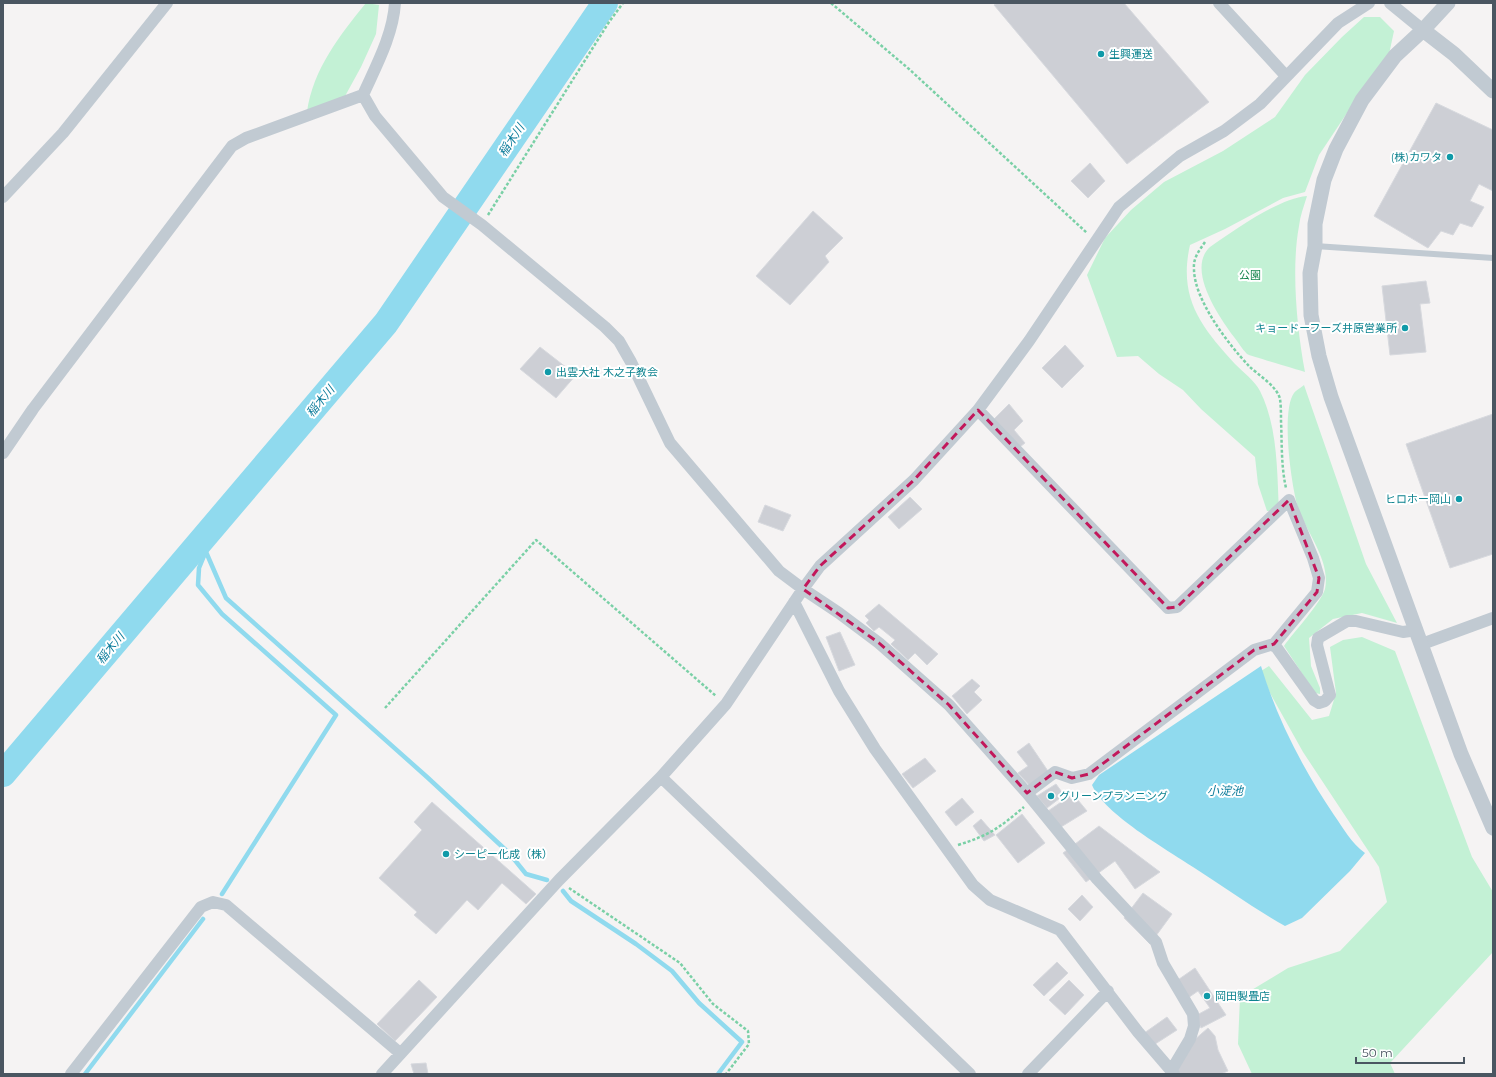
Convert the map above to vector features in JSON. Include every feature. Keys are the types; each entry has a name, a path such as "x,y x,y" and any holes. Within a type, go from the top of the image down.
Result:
{"street":[{"path":"3,197 63,133 167,3"},
{"path":"3,453 33,409 232,146 246,138 363,95 382,53 394,13 395,3"},
{"path":"1218,3 1286,76"},
{"path":"382,1074 559,880 661,777 726,704 794,602 820,566 914,480 978,410 1029,341 1095,240 1119,207 1137,190 1180,156 1224,132 1260,104 1338,23 1369,3"},
{"path":"1390,3 1405,13 1423,30 1454,54 1493,91"},
{"path":"1448,3 1423,30 1395,56 1362,100 1336,149 1324,180 1315,224 1314,246 1310,273 1311,315 1319,356 1331,397 1461,754 1493,828"},
{"path":"363,95 375,116 443,197 482,225 605,327 619,341 670,443 779,571 803,589 839,612 879,643 949,705 1030,797 1097,879 1156,942 1163,963 1193,1014 1194,1026 1190,1039 1172,1073 1060,930 990,900 973,885 875,749 839,691 794,602"},
{"path":"978,410 1168,608 1177,607 1289,500 1313,558 1319,578 1317,592 1274,644 1254,650 1089,774 1072,778 1055,772 1030,797"},
{"path":"1422,644 1493,618"},
{"path":"1274,644 1314,700 1319,702 1325,701 1330,695 1317,645 1318,638 1347,622 1356,620 1403,632 1416,630"},
{"path":"661,777 970,1074"},
{"path":"71,1074 201,907 213,902 226,905 400,1053"},
{"path":"1028,1074 1108,991"}],"lane":[{"path":"1314,246 1493,258"}],"path":[{"path":"482,225 609,22 624,3"},
{"path":"831,3 909,69 1095,240"},
{"path":"1205,242 1196,256 1194,269 1196,286 1212,320 1249,365 1272,387 1280,399 1282,452 1289,500"},
{"path":"385,708 536,540 726,704"},
{"path":"946,848 979,839 997,830 1030,797"},
{"path":"559,880 680,963 713,1004 748,1032 749,1044 726,1074"}],"highlighted area":[{"path":"978,410 1168,608 1177,607 1289,500 1319,578 1317,592 1274,644 1254,650 1089,774 1072,778 1055,772 1027,793 949,705 879,643 803,589 820,566 914,480"}],"green space":[{"path":"366,3 379,5 376,34 361,67 344,98 307,112 310,96 321,67 337,40"},
{"path":"1364,17 1380,17 1394,31 1388,59 1355,101 1319,155 1305,192 1283,198 1225,229 1190,245 1187,264 1187,281 1195,310 1212,337 1235,364 1258,387 1266,405 1276,450 1279,511 1267,511 1258,484 1255,457 1201,409 1183,390 1159,374 1138,356 1117,357 1087,275 1105,238 1131,210 1164,182 1223,151 1275,117 1305,75"},
{"name":"公園","path":"1307,196 1301,215 1295,261 1297,318 1305,372 1247,354 1213,306 1203,280 1202,268 1204,256 1210,247 1231,232 1270,209 1295,198"},
{"path":"1304,385 1366,564 1397,623 1362,613 1333,619 1309,638 1311,666 1320,688 1320,694 1315,693 1284,646 1318,602 1325,589 1326,578 1321,556 1297,504 1288,447 1288,415 1290,402 1294,393"},
{"path":"1362,637 1395,651 1472,857 1493,892 1493,952 1390,1063 1395,1074 1252,1074 1238,1044 1240,997 1288,968 1340,951 1387,902 1379,867 1303,752 1270,693 1261,671 1269,666 1312,720 1329,716 1336,693 1330,647 1343,640"}],"water":[{"name":"小淀池","path":"1261,666 1267,686 1301,762 1345,831 1356,845 1365,853 1350,871 1302,918 1285,926 1152,841 1109,808 1092,785 1099,775"}],"building":[{"name":"生興運送","path":"997,3 1124,3 1209,102 1127,164 994,5"},
{"name":"(株)カワタ","path":"1436,103 1493,130 1493,191 1479,184 1470,201 1484,207 1472,227 1460,223 1453,235 1441,231 1428,248 1374,216"},
{"path":"1090,163 1105,181 1088,198 1071,181"},
{"path":"813,211 843,238 825,256 829,262 790,305 756,276"},
{"name":"キョードーフーズ井原営業所","path":"1426,281 1430,303 1420,304 1426,352 1390,355 1382,286"},
{"path":"1065,345 1084,366 1062,388 1042,368"},
{"name":"出雲大社 木之子教会","path":"540,347 576,375 556,398 520,369"},
{"path":"1009,404 1023,421 1014,430 1025,443 1016,450 991,422"},
{"name":"ヒロホー岡山","path":"1493,414 1493,554 1450,568 1406,444"},
{"path":"910,497 922,509 899,529 888,517"},
{"path":"765,505 791,515 783,531 758,522"},
{"path":"879,604 938,654 927,665 915,653 908,660 891,644 895,640 879,627 874,631 866,623 869,620 865,616"},
{"path":"840,632 855,665 839,671 826,637"},
{"path":"972,679 980,686 974,692 982,700 967,714 952,696"},
{"path":"1029,743 1050,774 1030,786 1018,773 1028,766 1017,752"},
{"path":"925,758 936,771 913,788 902,774"},
{"name":"グリーンプランニング","path":"1056,784 1064,795 1047,808 1037,796"},
{"path":"1073,794 1087,811 1061,827 1048,811"},
{"path":"962,798 974,812 956,826 945,812"},
{"name":"シーピー化成（株）","path":"432,802 536,894 526,904 502,883 478,910 467,900 436,934 414,915 417,912 379,878 422,830 414,822"},
{"path":"1022,814 1045,843 1018,863 996,835"},
{"path":"981,819 995,835 984,841 973,826"},
{"path":"1099,826 1160,872 1135,889 1115,861 1086,882 1063,853"},
{"path":"1143,893 1172,914 1150,944 1124,918"},
{"path":"1082,895 1093,907 1080,921 1068,909"},
{"path":"1057,962 1068,973 1044,996 1033,985"},
{"name":"岡田製畳店","path":"1195,968 1226,1015 1201,1028 1195,1016 1210,1008 1198,991 1185,1000 1172,984"},
{"path":"419,980 437,997 395,1041 377,1024"},
{"path":"1069,980 1084,995 1065,1015 1049,1000"},
{"path":"1167,1017 1177,1030 1149,1048 1140,1036"},
{"path":"1208,1028 1215,1036 1218,1050 1228,1071 1221,1074 1179,1074 1175,1069 1193,1041"},
{"path":"426,1063 428,1074 414,1074 411,1064"}],"waterway":[{"name":"稲木川","path":"3,774 386,323 605,3"},
{"path":"218,522 199,568 198,585 222,614 336,715 222,894"},
{"path":"206,552 226,598 427,777 509,853 526,874 547,880"},
{"path":"563,891 571,901 636,944 672,971 699,1003 742,1042 718,1074"},
{"path":"85,1074 203,919"}],"place":[{"name":"生興運送","path":"1101,54"},
{"name":"(株)カワタ","path":"1450,157"},
{"name":"キョードーフーズ井原営業所","path":"1405,328"},
{"name":"出雲大社 木之子教会","path":"548,372"},
{"name":"ヒロホー岡山","path":"1459,499"},
{"name":"グリーンプランニング","path":"1051,796"},
{"name":"シーピー化成（株）","path":"446,854"},
{"name":"岡田製畳店","path":"1207,996"}]}
